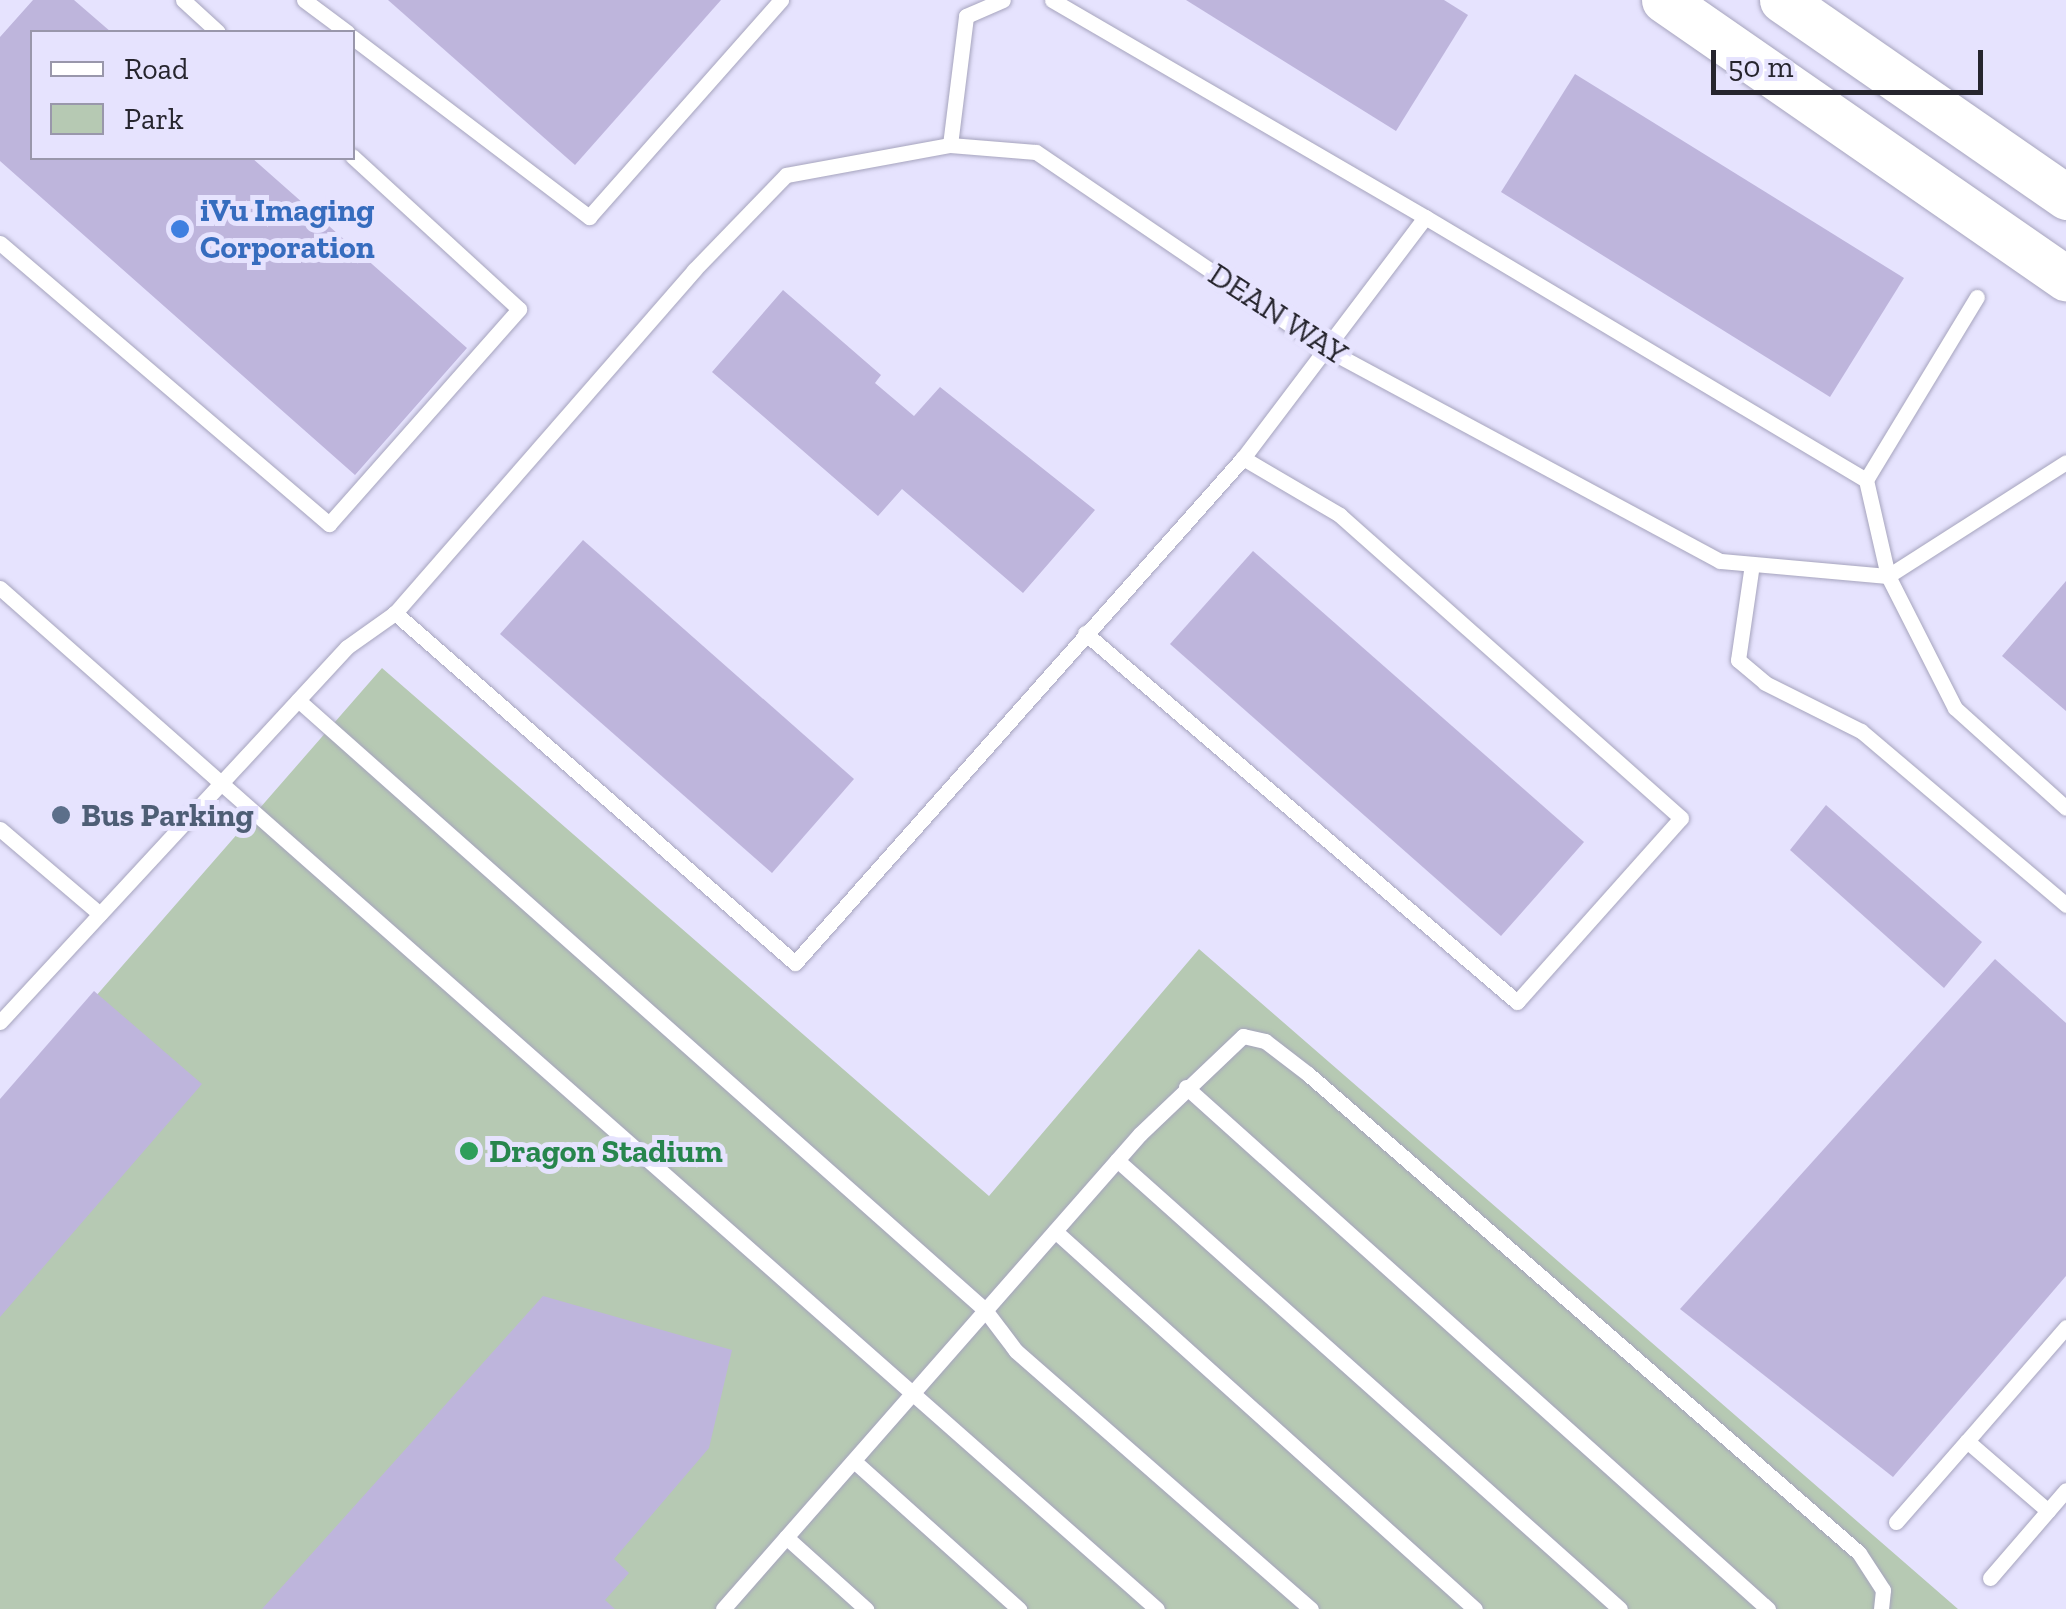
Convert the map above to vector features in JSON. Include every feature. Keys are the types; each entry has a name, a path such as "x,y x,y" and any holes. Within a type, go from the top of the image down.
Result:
{"main road":[{"path":"1664,0 2066,278"},
{"path":"1782,0 2066,197"}],"lane":[{"path":"183,0 216,30"},
{"path":"304,0 343,30"},
{"path":"355,39 589,218 781,0"},
{"path":"950,145 966,16 1002,0"},
{"path":"1052,0 1866,480"},
{"name":"DEAN WAY","path":"0,1022 347,647 396,613 556,428 786,175 950,145 1036,152 1326,349 1720,561 1888,576"},
{"path":"0,243 329,524 519,309 355,159"},
{"path":"396,613 795,962 1243,458 1425,217"},
{"path":"1978,297 1866,480 1888,576 1956,708 2066,808"},
{"path":"1086,633 1517,1002 1681,818 1340,515 1243,458"},
{"path":"1888,576 2066,462"},
{"path":"1752,564 1738,660 1765,683 1861,732 2066,904"},
{"path":"0,588 223,780 910,1396 1157,1609"},
{"path":"298,700 985,1310 1016,1351 1311,1609"},
{"path":"0,829 100,914"},
{"path":"723,1609 1117,1160 1186,1087 1243,1036 1265,1041 1859,1553 1883,1590 1881,1609"},
{"path":"1186,1087 1768,1609"},
{"path":"1117,1160 1620,1609"},
{"path":"1055,1231 1475,1609"},
{"path":"1896,1522 2066,1327"},
{"path":"1968,1441 2048,1511"},
{"path":"854,1461 1018,1609"},
{"path":"1990,1578 2066,1490"},
{"path":"786,1537 866,1609"}],"green space":[{"name":"Dragon Stadium","path":"382,668 989,1196 1199,949 1958,1609 0,1609 0,1106"}],"building":[{"path":"33,0 74,0 109,30 30,30 30,160 254,160 467,348 355,475 0,161 0,37"},
{"path":"388,0 721,0 575,165"},
{"path":"1186,0 1444,0 1468,15 1396,131"},
{"path":"1575,74 1904,278 1830,397 1501,192"},
{"path":"783,290 881,375 875,383 914,416 940,387 1095,510 1023,593 902,489 878,516 712,372"},
{"path":"583,540 854,779 772,873 500,634"},
{"path":"1253,551 1584,842 1501,936 1170,644"},
{"path":"2066,581 2066,711 2002,656"},
{"path":"1826,805 1982,942 1944,988 1790,850"},
{"path":"1995,959 2066,1023 2066,1276 1893,1477 1680,1309"},
{"path":"94,991 202,1084 0,1317 0,1099"},
{"path":"543,1296 732,1350 709,1448 614,1559 629,1573 605,1600 615,1609 262,1609"}],"place":[{"name":"iVu Imaging Corporation","path":"180,229"},
{"name":"Bus Parking","path":"61,815"},
{"name":"Dragon Stadium","path":"469,1151"}]}
